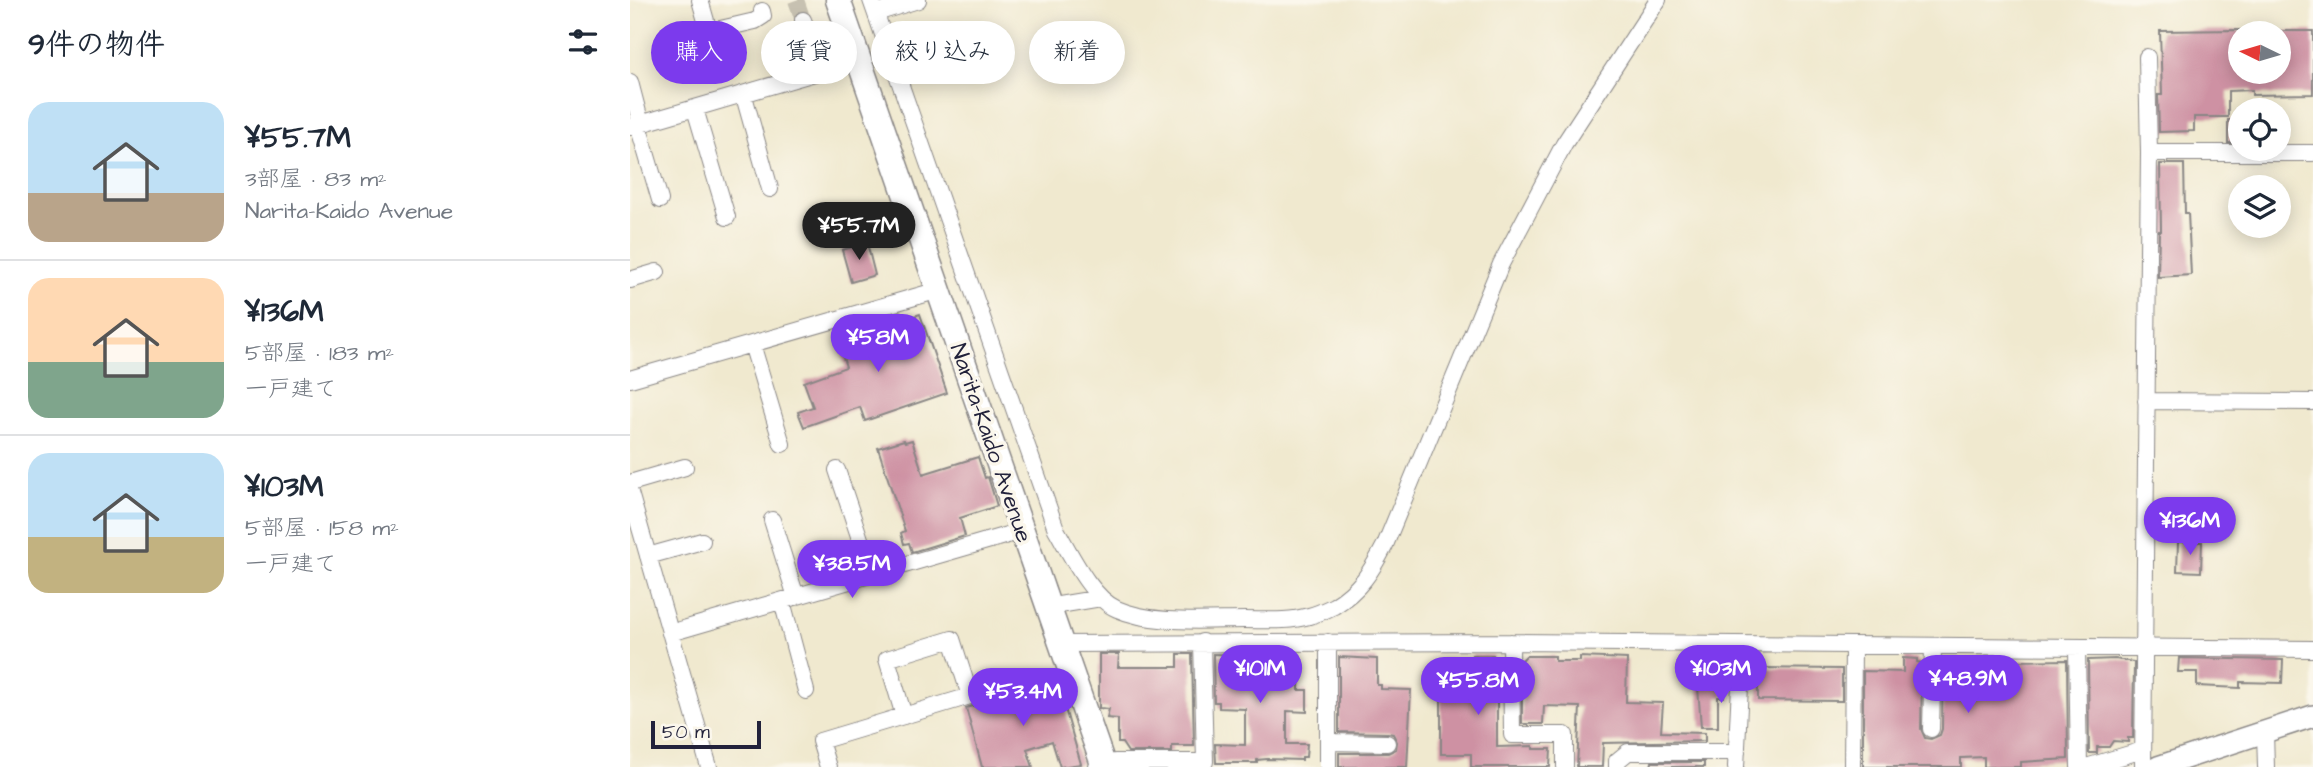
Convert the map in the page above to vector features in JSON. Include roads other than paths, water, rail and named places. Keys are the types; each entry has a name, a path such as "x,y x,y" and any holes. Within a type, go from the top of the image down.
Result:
{"highway":[{"name":"Narita-Kaido Avenue","path":"838,0 845,21"},
{"name":"Narita-Kaido Avenue","path":"857,54 1101,766"}],"main road":[{"path":"2158,767 2313,716"}],"street":[{"path":"700,0 708,28 712,31 755,21 763,16 762,11"},
{"path":"919,0 873,7 1056,529 1101,598 1116,609 1142,616 1186,620 1292,619 1311,616 1333,606 1367,579 1385,545 1501,264 1564,144 1652,2"},
{"path":"2086,767 2143,759 2149,153 2147,57"},
{"path":"630,82 636,125 660,200"},
{"path":"636,125 744,96 774,84"},
{"path":"744,96 770,189"},
{"path":"695,109 727,217"},
{"path":"2149,153 2313,153"},
{"path":"630,279 657,272"},
{"path":"630,379 939,290"},
{"path":"752,344 782,444"},
{"path":"2146,401 2313,402"},
{"path":"630,483 685,467"},
{"path":"837,470 872,575"},
{"path":"631,498 709,767"},
{"path":"772,520 805,691"},
{"path":"670,633 1021,531"},
{"path":"648,556 702,541"},
{"path":"1047,607 1101,598"},
{"path":"828,767 820,741 904,716 970,696 952,639 887,659 904,716"},
{"path":"1101,766 1115,762 1205,764 1202,642"},
{"path":"1328,642 1328,767"},
{"path":"1060,643 1511,642 2313,649"},
{"path":"1511,642 1512,735 1566,735 1565,767"},
{"path":"1617,767 1617,761 1628,752 1737,760 1742,645"},
{"path":"1852,767 1853,646"},
{"path":"1931,729 1933,647"},
{"path":"2077,648 2079,767"},
{"path":"2265,732 2266,767"},
{"path":"1328,742 1387,743"}],"tunnel":[{"path":"796,0 803,20"}]}
